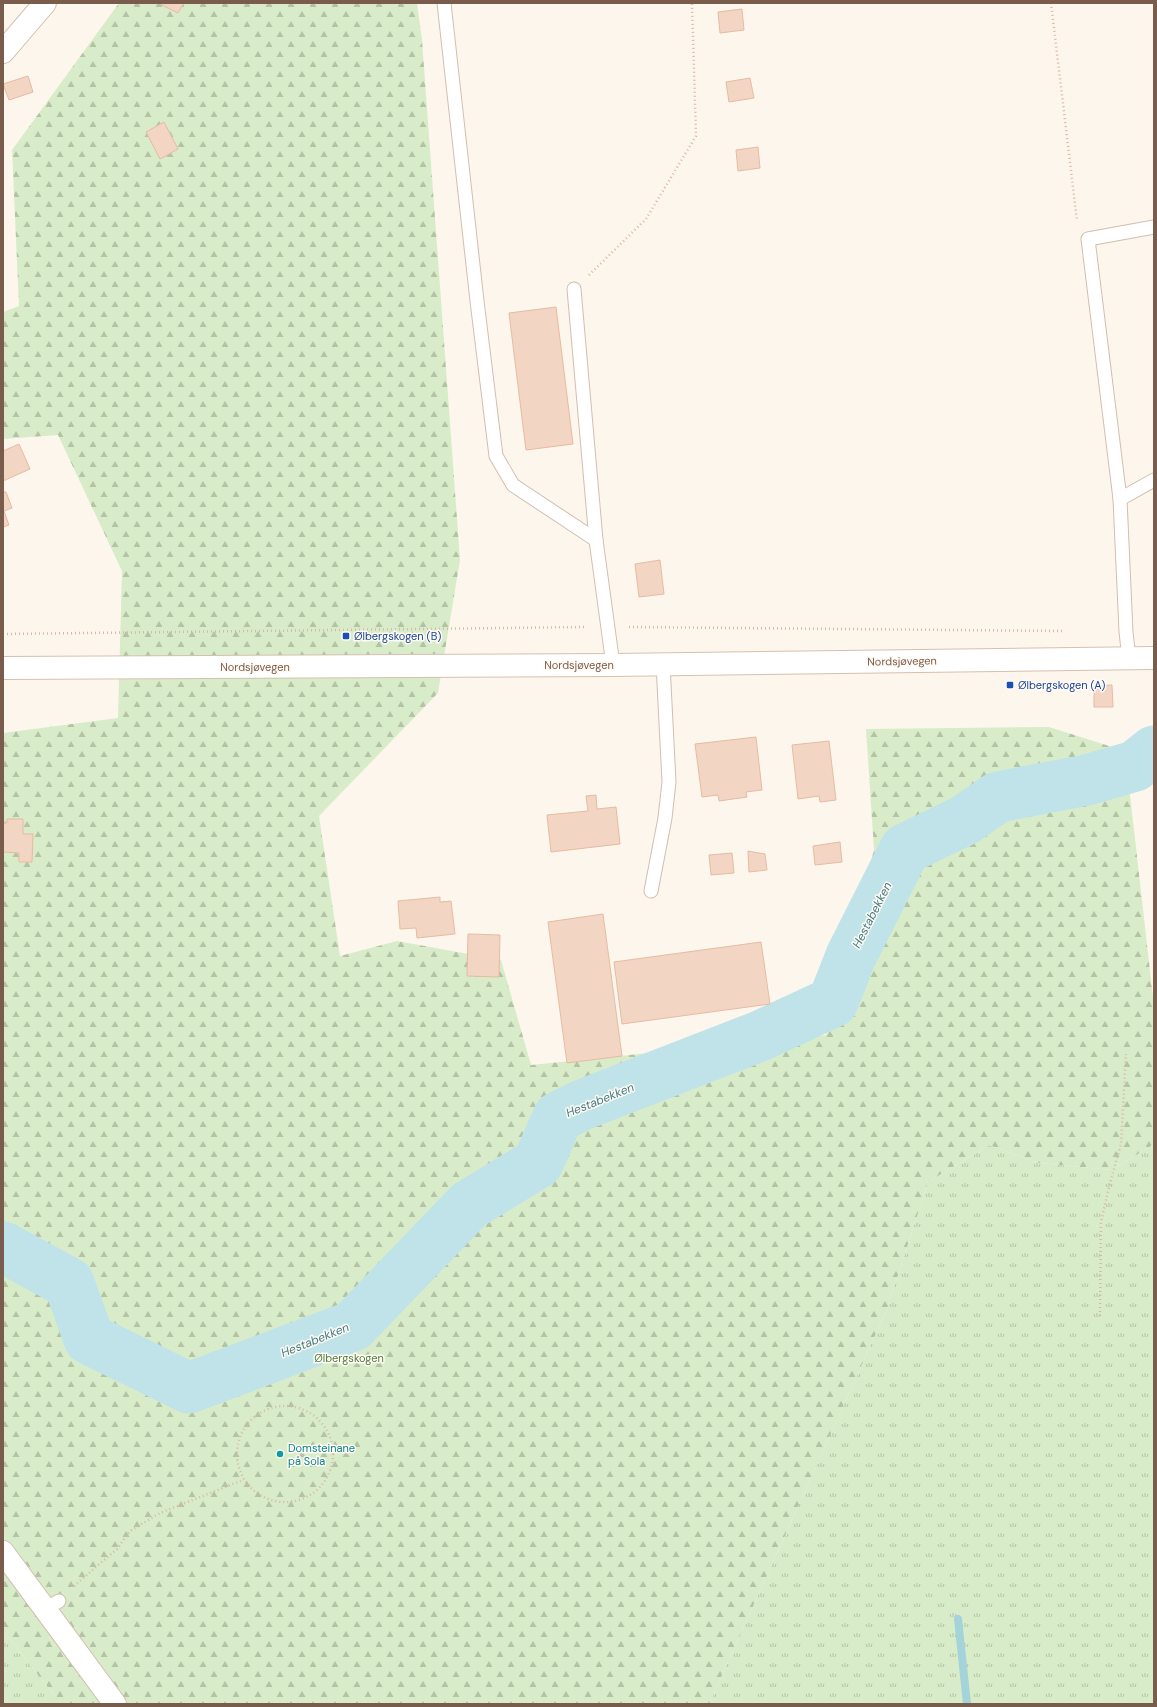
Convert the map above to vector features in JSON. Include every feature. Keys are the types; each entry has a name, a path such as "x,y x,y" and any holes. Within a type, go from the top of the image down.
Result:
{"main road":[{"path":"3,52 45,3"},
{"name":"Nordsjøvegen","path":"3,668 613,665 1154,658"},
{"path":"3,1552 52,1605 115,1704"}],"lane":[{"path":"444,3 476,302 496,456 513,485 596,540"},
{"path":"1129,658 1126,632 1120,499 1088,240 1154,226"},
{"path":"574,289 596,540 613,665"},
{"path":"1120,499 1154,480"},
{"path":"651,891 665,818 669,782 663,664"}],"path":[{"path":"574,289 646,219 696,136 692,3"},
{"path":"1051,3 1077,224 1088,240"},
{"path":"3,634 608,627 1070,632"},
{"path":"1100,1316 1101,1222 1121,1144 1126,1054"},
{"path":"286,1404 311,1412 327,1428 334,1457 330,1473 313,1494 291,1502 268,1500 254,1491 244,1480 236,1460 238,1441 250,1419 268,1407 286,1404"},
{"path":"52,1605 117,1549 130,1531 160,1513 244,1480"}],"green space":[{"name":"Ølbergskogen","path":"119,3 417,3 422,40 460,560 438,693 319,816 340,956 397,941 501,960 531,1065 826,1035 874,850 866,729 1049,727 1125,751 1154,1006 1154,1144 1112,1170 1039,1163 989,1145 928,1182 887,1309 709,1704 54,1704 54,1695 3,1630 3,733 118,718 122,571 58,435 3,439 3,312 19,306 12,150"},
{"path":"1154,1144 1154,1704 709,1704 887,1309 928,1182 989,1145 1039,1163 1112,1170"},
{"path":"3,1630 54,1695 54,1704 3,1704"}],"building":[{"path":"163,3 184,3 178,13 162,5"},
{"path":"742,9 744,30 720,33 718,12"},
{"path":"28,76 33,92 9,100 3,84"},
{"path":"750,78 754,98 729,102 726,82"},
{"path":"164,122 178,149 160,159 146,132"},
{"path":"758,147 760,168 738,171 736,150"},
{"path":"556,307 573,444 526,450 509,313"},
{"path":"19,444 30,469 3,481 3,451"},
{"path":"3,489 4,492 6,492 12,508 4,511 9,525 3,527"},
{"path":"660,560 664,594 639,597 635,564"},
{"path":"1112,685 1113,707 1094,707 1094,686"},
{"path":"756,737 762,790 746,792 747,797 719,801 718,795 702,797 695,744"},
{"path":"829,741 836,800 820,802 819,796 798,799 792,745"},
{"path":"596,795 597,809 616,807 620,844 551,852 547,815 588,811 586,796"},
{"path":"7,819 23,819 23,834 33,834 32,862 19,862 19,853 3,852 3,823 7,823"},
{"path":"840,842 842,862 815,865 813,846"},
{"path":"748,851 765,854 767,870 749,872"},
{"path":"732,853 734,873 711,875 709,855"},
{"path":"440,897 440,902 451,901 455,934 417,938 416,928 400,929 398,901"},
{"path":"603,914 622,1056 567,1063 548,922"},
{"path":"468,934 500,935 499,977 467,976"},
{"path":"761,942 770,1004 622,1024 614,962"}],"waterway":[{"name":"Hestabekken","path":"3,1247 69,1283 89,1339 189,1388 353,1326 469,1205 538,1163 558,1117 582,1105 760,1036 833,1002 851,956 905,849 965,820 998,797 1087,780 1135,766 1154,751"},
{"path":"958,1619 967,1704"}],"place":[{"name":"Ølbergskogen (B)","path":"346,636"},
{"name":"Ølbergskogen (A)","path":"1010,685"},
{"name":"Domsteinane på Sola","path":"280,1454"}]}
